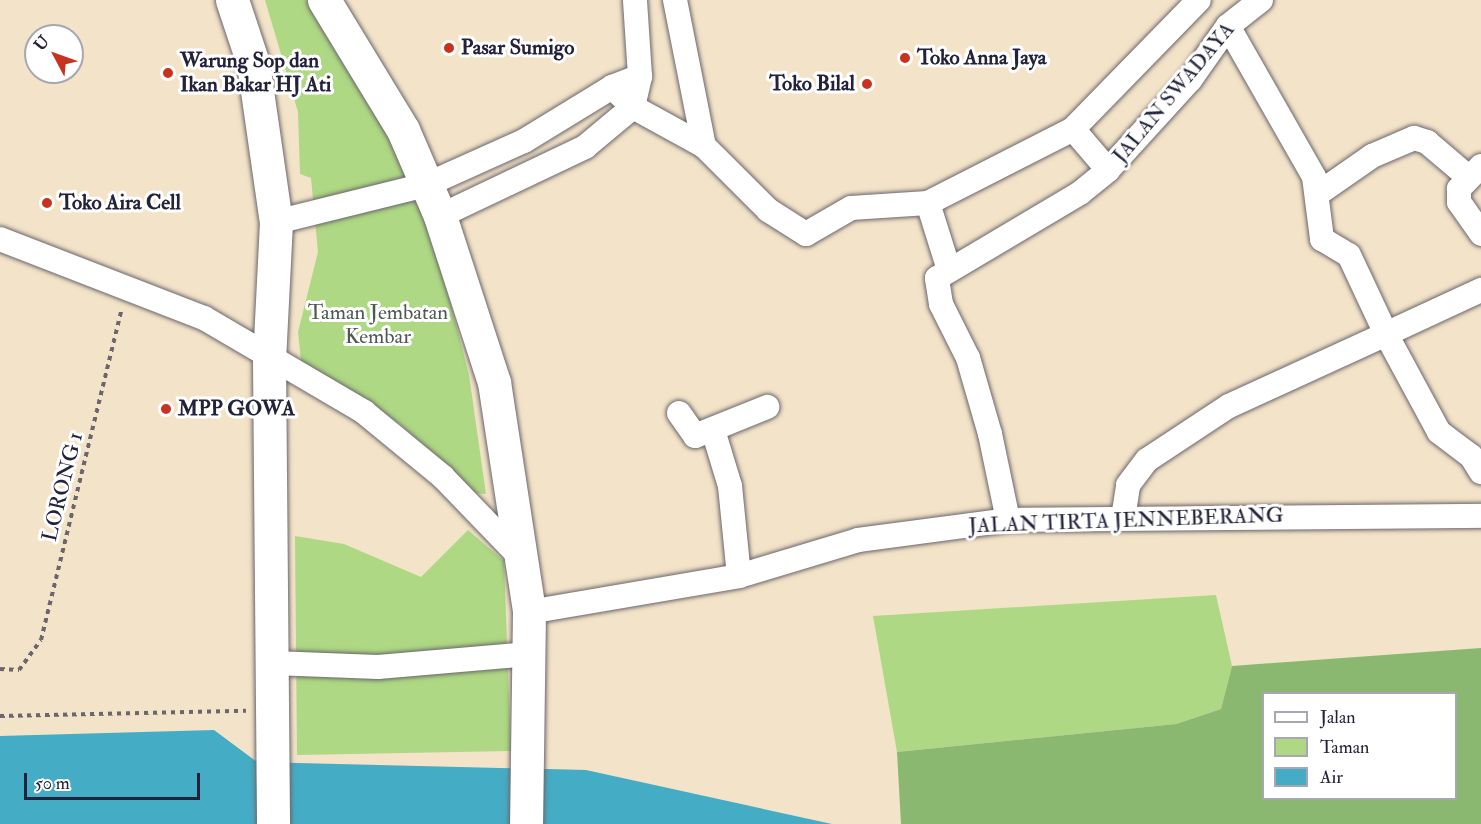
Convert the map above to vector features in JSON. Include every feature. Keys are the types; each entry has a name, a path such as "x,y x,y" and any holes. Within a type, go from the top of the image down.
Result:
{"highway":[{"path":"232,0 254,63 276,222 269,360 273,824"},
{"path":"324,0 374,76 440,216 494,382 529,612 526,824"}],"street":[{"path":"440,216 585,147 633,107 640,76 635,0"},
{"path":"675,0 704,146"},
{"path":"612,87 633,107 704,146 768,210 806,234 851,208 928,203 1073,129 1198,0"},
{"name":"JALAN SWADAYA","path":"948,267 1080,193 1108,170 1190,81 1228,26 1261,0"},
{"path":"1228,26 1252,74 1287,122 1319,193 1318,230 1322,239 1349,255 1386,334 1439,432 1471,456 1481,472"},
{"path":"276,222 426,185 524,141 612,87 640,76"},
{"path":"1073,129 1108,170"},
{"path":"1319,193 1372,156 1414,138 1427,142 1474,171 1459,202 1481,234"},
{"path":"928,203 948,267 936,289 968,358 1008,520"},
{"path":"0,239 127,286 204,318 269,360 364,412 404,441 522,559"},
{"path":"1123,518 1128,485 1147,460 1229,406 1481,290"},
{"path":"678,413 691,435 713,430 767,407"},
{"path":"713,430 730,486 739,576"},
{"name":"JALAN TIRTA JENNEBERANG","path":"529,612 739,576 858,540 1008,520 1481,516"},
{"path":"273,663 378,667 528,654"}],"path":[{"name":"LORONG 1","path":"0,669 19,669 41,640 127,286"},
{"path":"0,716 273,711"}],"green space":[{"name":"Taman Jembatan Kembar","path":"265,0 306,0 359,77 427,210 469,375 486,494 474,493 399,423 351,396 303,379 298,332 318,252 311,178 300,174 298,112"},
{"path":"468,530 504,561 511,751 297,755 295,536 344,544 421,577"},
{"path":"1216,595 1232,666 1221,709 1176,724 897,752 873,616"},
{"path":"1481,648 1481,824 901,824 897,752 1176,724 1221,709 1232,666"}],"water":[{"path":"214,730 257,762 586,770 832,824 0,824 0,736"}],"place":[{"name":"Pasar Sumigo","path":"449,48"},
{"name":"Toko Anna Jaya","path":"905,58"},
{"name":"Warung Sop dan Ikan Bakar HJ Ati","path":"168,73"},
{"name":"Toko Bilal","path":"867,84"},
{"name":"Toko Aira Cell","path":"47,203"},
{"name":"MPP GOWA","path":"166,409"}]}
